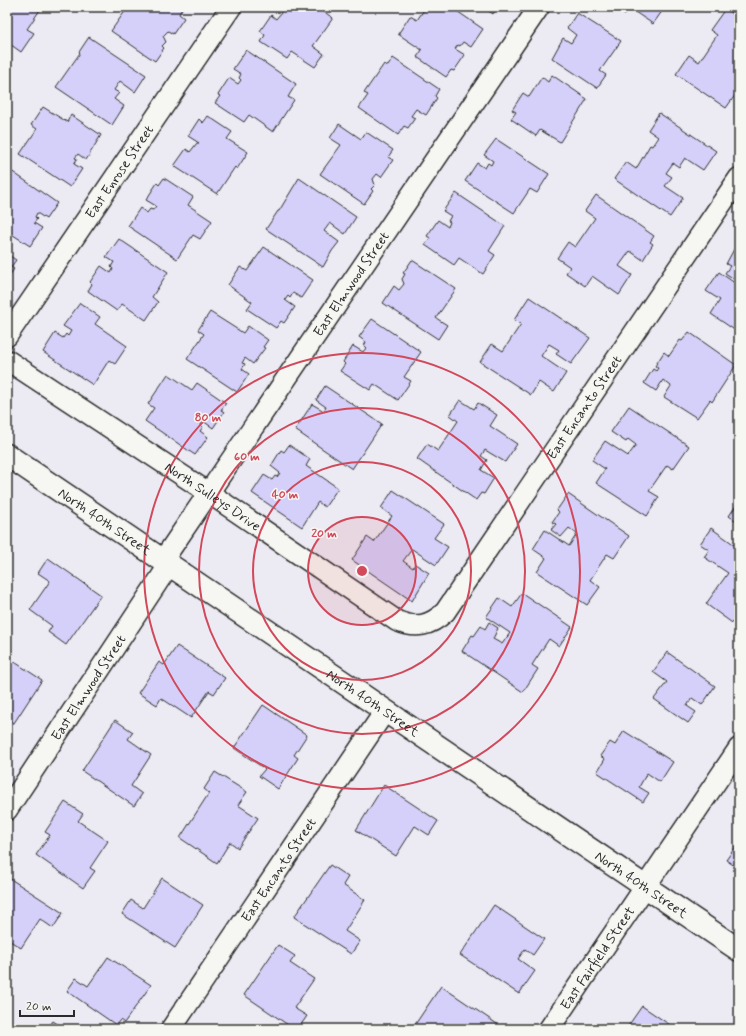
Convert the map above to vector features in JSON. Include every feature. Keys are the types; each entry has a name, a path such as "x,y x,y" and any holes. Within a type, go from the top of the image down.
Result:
{"street":[{"name":"East Enrose Street","path":"7,336 231,7"},
{"name":"East Elmwood Street","path":"7,810 209,493 539,7"},
{"name":"East Encanto Street","path":"420,626 432,622 445,612 739,178"},
{"name":"North Sulleys Drive","path":"7,360 209,493 397,620 412,626 420,626"},
{"name":"North 40th Street","path":"7,456 739,950"},
{"name":"East Encanto Street","path":"171,1029 385,711"},
{"name":"East Fairfield Street","path":"549,1029 739,748"}],"building":[{"path":"7,7 42,7 27,29 34,33 21,52 7,42"},
{"path":"128,7 183,7 179,14 184,18 173,34 168,31 163,36 166,42 162,46 164,48 155,61 111,31"},
{"path":"279,7 317,7 333,18 313,46 324,54 315,67 292,52 287,59 261,42 265,35 260,31 271,15 276,19 281,13"},
{"path":"426,7 451,7 483,29 471,47 463,42 460,46 458,45 455,49 465,55 454,71 451,70 446,77 417,57 422,50 398,34 410,16 417,20"},
{"path":"483,7 497,7 493,14"},
{"path":"613,7 665,7 653,24 629,8 625,15"},
{"path":"725,9 739,18 739,97 736,94 726,108 676,74 689,55 699,62 717,35 710,30"},
{"path":"577,13 621,41 600,71 606,75 597,88 552,58 563,38 571,43 576,35 567,28"},
{"path":"89,37 146,75 135,92 120,81 114,90 119,93 114,99 124,106 112,125 56,87 80,53 79,52"},
{"path":"246,50 296,84 288,97 294,100 273,132 249,115 244,122 215,103 220,96 218,95 229,78 238,84 241,80 239,78 241,74 233,69"},
{"path":"393,58 439,89 435,96 437,98 426,115 416,109 411,116 415,118 408,128 404,126 398,135 359,108 368,95 364,93 384,64 388,66"},
{"path":"552,75 587,99 560,142 540,130 536,136 511,119 516,112 512,110 523,93 529,97 542,77 548,82"},
{"path":"43,107 67,122 71,115 101,135 86,160 78,154 75,158 77,159 74,164 82,169 70,187 20,154 37,129 31,125"},
{"path":"659,113 716,151 703,170 685,158 679,167 673,163 666,173 672,177 665,186 683,198 670,217 614,179 626,162 636,169 650,145 652,146 658,137 648,130"},
{"path":"208,116 232,132 227,139 248,152 237,169 235,167 217,194 174,166 186,149 190,152 197,143 199,143 188,136 199,119 203,123"},
{"path":"339,124 361,139 366,132 393,150 388,157 393,160 381,177 377,174 373,179 375,185 371,189 373,191 364,204 320,174 341,145 330,138"},
{"path":"496,139 549,174 537,193 530,189 514,213 465,181 477,163 485,168 488,163 491,165 493,161 484,155"},
{"path":"7,168 57,203 46,219 37,213 35,217 37,219 34,223 42,228 30,246 7,231"},
{"path":"164,178 193,197 188,205 212,221 200,239 193,235 177,259 128,226 140,208 147,213 150,209 153,210 156,206 146,200 157,183 159,185"},
{"path":"299,178 356,217 345,234 330,223 324,231 339,242 323,267 266,229"},
{"path":"456,193 505,226 489,251 495,255 483,274 459,258 454,265 425,245 430,238 427,236 438,220 448,227 450,222 448,221 451,216 443,211"},
{"path":"596,195 654,236 650,242 653,244 643,260 630,251 619,266 632,275 619,295 592,276 585,286 566,273 570,267 557,258 568,242 575,247 595,218 585,211"},
{"path":"119,239 168,272 152,297 158,302 146,320 122,304 117,311 88,291 92,284 90,282 101,266 111,273 113,269 111,267 114,262 106,257"},
{"path":"739,240 739,273 734,279 725,273 730,266 726,264"},
{"path":"264,247 313,280 301,298 293,293 290,298 288,296 285,300 295,307 284,323 281,321 276,328 247,309 252,302 228,285 240,267 247,271"},
{"path":"7,254 16,260 11,267 14,269 7,279"},
{"path":"412,260 456,289 436,318 447,325 438,339 383,303 394,286 399,290 404,284 402,279 405,274 403,273"},
{"path":"719,272 739,286 739,333 711,314 720,300 706,291"},
{"path":"529,297 590,338 571,364 556,354 559,350 549,344 541,356 566,373 554,392 539,382 531,395 480,362 492,344 503,351 521,324 514,320"},
{"path":"80,303 100,317 95,324 127,346 115,364 109,360 93,385 43,352 55,333 63,338 66,334 68,336 71,331 63,326"},
{"path":"210,312 243,333 248,326 268,340 263,347 265,348 253,364 245,358 242,363 245,364 242,369 249,374 237,392 187,359 204,334 198,330"},
{"path":"372,319 421,352 404,377 411,381 398,400 374,384 370,390 340,371 345,364 343,362 353,346 363,352 366,348 364,346 366,342 359,337"},
{"path":"689,332 736,365 712,402 710,400 697,418 664,397 671,386 663,380 656,391 644,383 653,369 656,371 658,368 655,366 664,352 669,356 680,340 682,341"},
{"path":"168,374 192,390 197,383 226,403 221,410 224,412 213,428 203,421 201,425 203,427 200,431 208,437 195,455 145,421 154,408 148,404"},
{"path":"325,386 382,424 352,469 295,430 312,404 324,411 326,407 316,400"},
{"path":"460,400 474,409 478,403 497,415 490,426 517,444 505,462 485,450 481,456 487,460 481,470 494,478 484,494 481,493 476,500 417,459 427,444 438,451 458,421 450,415"},
{"path":"629,406 689,446 673,469 667,465 649,491 659,497 647,516 596,483 605,469 592,460 605,441 628,456 636,445 628,439 626,442 611,432"},
{"path":"289,445 310,459 306,466 338,488 325,507 318,502 302,527 252,493 264,475 272,480 275,476 277,477 280,473 271,466 281,450 284,452"},
{"path":"393,490 444,524 434,538 448,547 436,565 412,549 403,561 413,568 415,564 429,573 412,601 352,560 367,537 374,542 392,516 381,508"},
{"path":"568,494 629,536 614,558 607,554 590,580 600,587 587,605 537,572 546,558 533,549 545,530 569,546 577,534 569,528 561,537 551,530 556,524 552,522 559,512 557,510"},
{"path":"739,501 739,523 729,516"},
{"path":"711,528 739,548 739,628 706,604 728,573 704,557 709,550 700,544"},
{"path":"48,558 101,595 66,645 48,632 52,626 30,610 50,581 38,573"},
{"path":"522,593 572,627 559,646 549,639 532,665 538,669 523,692 462,651 472,635 474,636 481,626 485,629 489,622 498,628 493,639 502,644 510,633 486,617 499,598 512,607"},
{"path":"177,646 225,678 214,694 209,691 191,718 161,698 157,705 138,693 159,662 164,665"},
{"path":"667,652 715,686 702,705 692,698 687,706 696,712 688,723 654,699 667,682 653,672"},
{"path":"7,657 42,680 14,723 7,718"},
{"path":"263,705 307,735 294,755 298,758 278,789 259,776 265,769 234,748"},
{"path":"115,720 133,732 128,739 151,755 131,786 142,794 134,806 82,771"},
{"path":"624,731 673,762 660,782 647,773 639,787 649,793 643,802 597,772 605,759 600,756 610,742 615,745"},
{"path":"215,772 247,792 238,805 258,818 238,848 230,842 217,863 180,838 209,793 204,789"},
{"path":"384,785 438,821 429,835 415,826 396,856 356,830"},
{"path":"65,802 83,814 78,821 108,841 90,868 95,871 83,888 36,855 50,835 45,832"},
{"path":"739,842 739,869 726,860"},
{"path":"330,865 348,877 343,885 365,900 345,931 360,941 351,954 294,917"},
{"path":"9,878 63,913 53,928 40,919 21,948 7,939 7,881"},
{"path":"162,878 203,905 175,948 122,914 131,900 143,908"},
{"path":"494,905 544,939 533,955 525,949 518,959 535,971 519,994 460,955"},
{"path":"278,945 295,956 290,963 314,979 294,1008 307,1016 298,1029 294,1029 244,995"},
{"path":"108,957 151,985 124,1023 120,1020 116,1025 67,991 76,978 88,986"},
{"path":"441,986 500,1026 498,1029 412,1029"},
{"path":"642,1006 676,1029 626,1029"},
{"path":"53,1021 65,1029 47,1029"}]}
